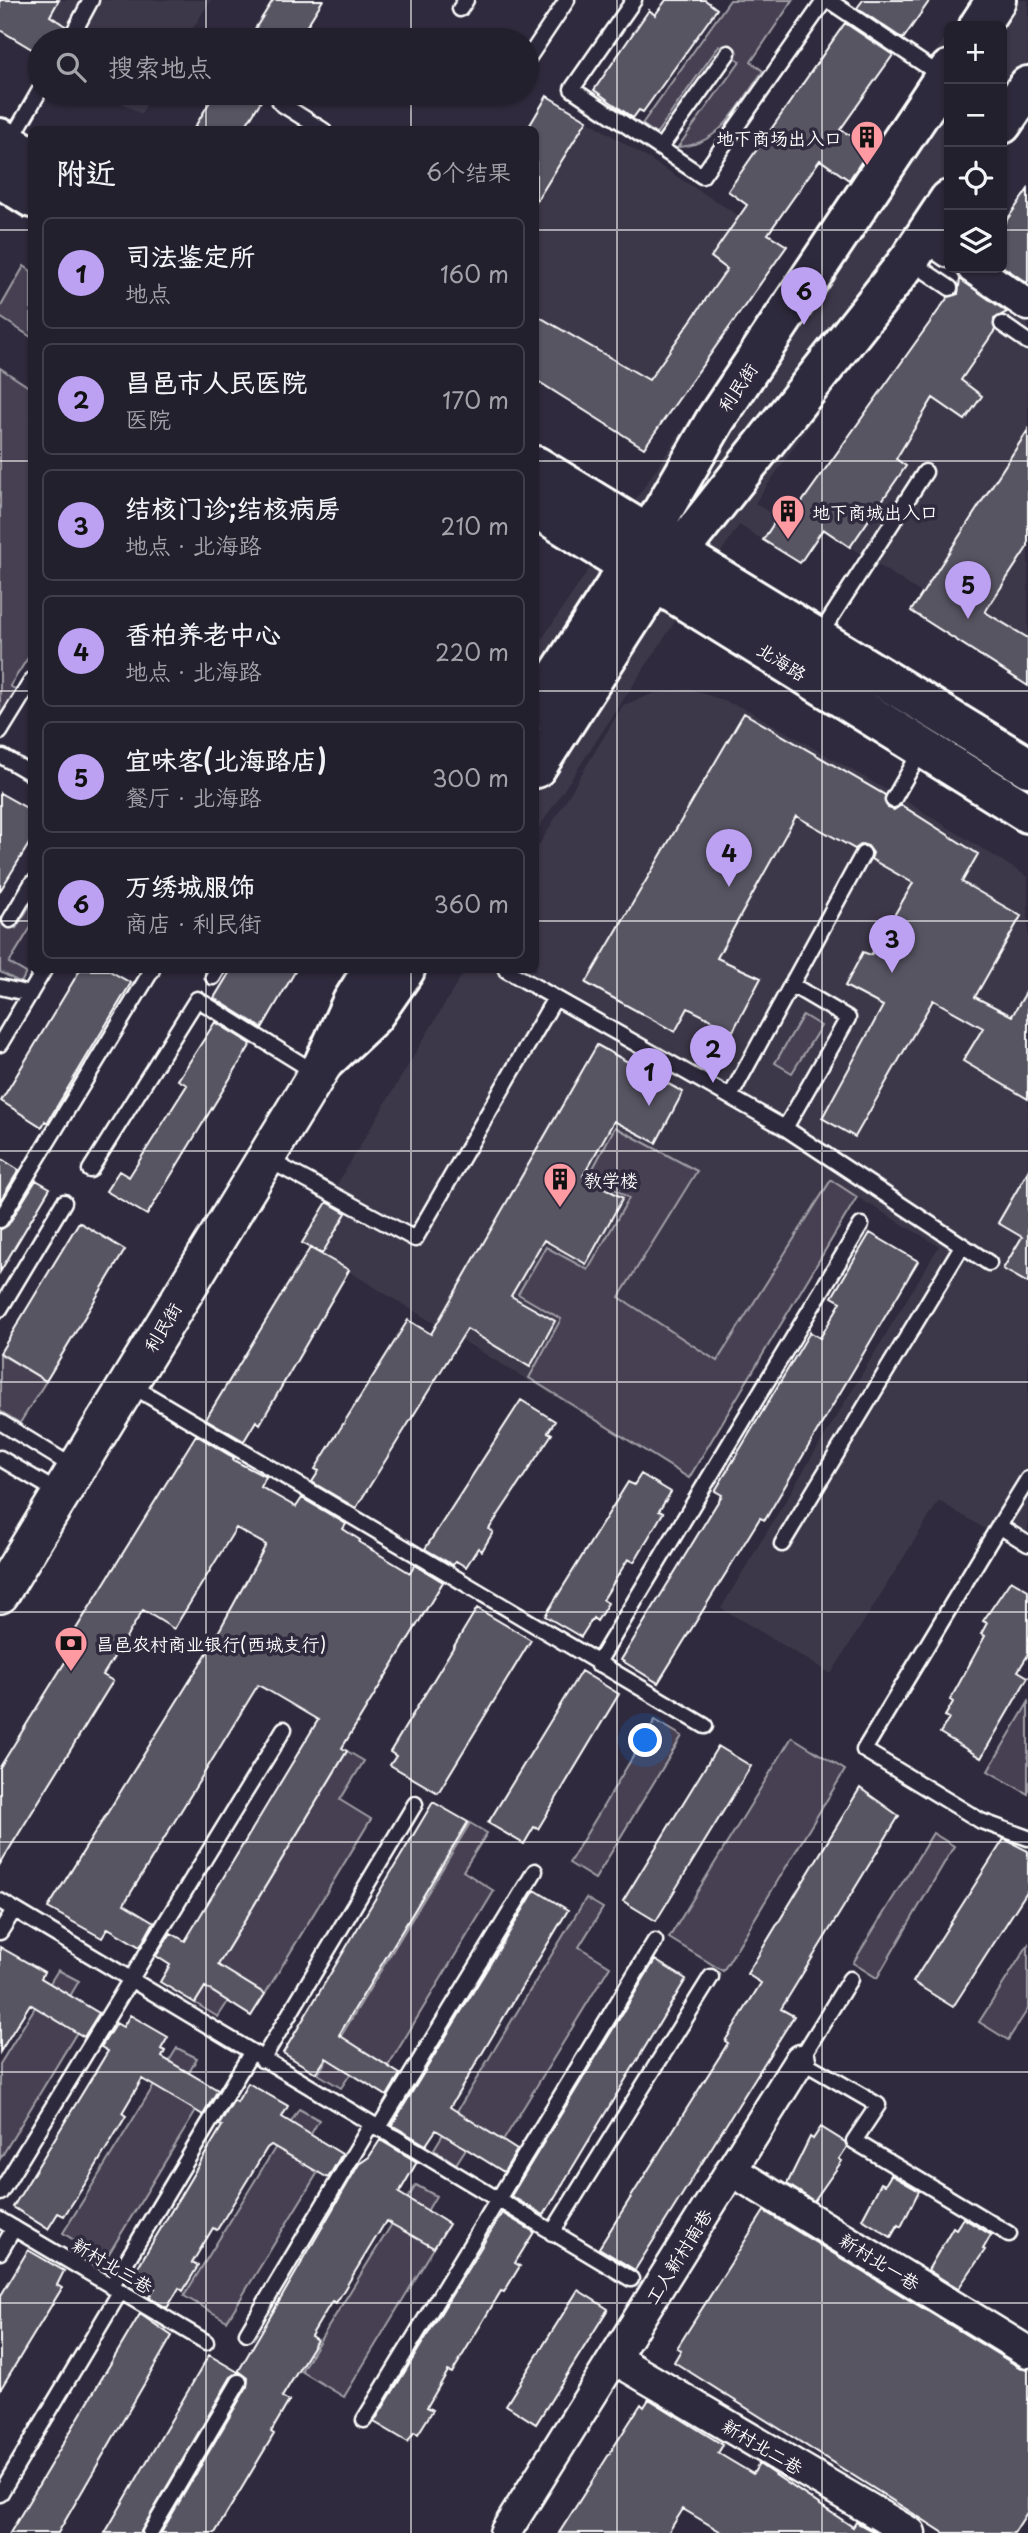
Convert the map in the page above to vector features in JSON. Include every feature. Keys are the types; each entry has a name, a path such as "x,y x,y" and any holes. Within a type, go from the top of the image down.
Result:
{"main road":[{"path":"982,21 996,0"},
{"name":"利民街","path":"539,763 652,559 716,419 944,78"},
{"path":"1007,117 1028,86"},
{"path":"10,154 28,190"},
{"name":"利民街","path":"539,705 652,559 928,249 945,210"},
{"name":"北海路","path":"539,468 652,559 923,748 1028,813"},
{"name":"北海路","path":"539,510 652,559 818,638 1028,767"},
{"name":"利民街","path":"321,1067 352,1002 370,973"},
{"name":"利民街","path":"321,1067 373,1016 403,973"}],"street":[{"path":"980,273 1028,305"},
{"name":"利民街","path":"0,1594 321,1067"},
{"name":"工人新村南巷","path":"505,2533 800,2060"},
{"name":"新村北一巷","path":"731,2170 1028,2353"},
{"name":"新村北二巷","path":"615,2359 910,2533"}],"lane":[{"path":"76,27 91,0"},
{"path":"539,42 567,0"},
{"path":"634,0 572,89 702,176 827,0 944,72"},
{"path":"660,148 728,53"},
{"path":"10,154 33,105"},
{"path":"282,105 316,126"},
{"path":"928,249 950,288"},
{"path":"1002,324 1028,342"},
{"path":"818,638 925,472"},
{"path":"0,732 28,686"},
{"path":"893,800 923,748"},
{"path":"1,757 28,768"},
{"path":"730,1097 863,854"},
{"path":"10,920 28,890"},
{"path":"0,1044 42,973"},
{"path":"0,1220 150,973"},
{"path":"511,973 785,1128 989,1264"},
{"path":"785,1128 848,1018 792,985"},
{"path":"0,987 30,994"},
{"path":"265,1158 415,1239 555,998"},
{"path":"90,1170 197,999 321,1067"},
{"path":"0,1309 64,1202"},
{"path":"597,1664 861,1225"},
{"path":"782,1544 962,1246"},
{"path":"128,1383 705,1726"},
{"path":"0,1422 69,1481"},
{"path":"0,1458 69,1481"},
{"path":"1028,1479 864,1750 981,1821 1028,1838"},
{"path":"999,1526 1028,1544"},
{"path":"0,2193 284,1729"},
{"path":"0,2494 116,2289 415,1804"},
{"path":"247,2333 536,1871"},
{"path":"0,1901 631,2279"},
{"path":"0,1932 14,1910"},
{"path":"364,2420 655,1941"},
{"path":"552,2233 711,1978"},
{"name":"工人新村南巷","path":"800,2060 850,1979"},
{"path":"800,2060 878,2105 854,2140 1009,2234"},
{"name":"新村北三巷","path":"0,2220 206,2343"},
{"path":"0,2252 14,2228"},
{"path":"150,2533 239,2382"}],"shaded area":[{"path":"0,0 211,0 193,28 28,28 28,47 0,30"},
{"path":"730,0 793,0 751,62 763,71 738,109 707,139 678,147 740,61 719,46 656,134 642,124"},
{"path":"970,0 1028,0 1028,113 1007,143 1007,21 956,21"},
{"path":"944,39 944,232 755,503 814,542 800,563 739,525 539,827 539,644"},
{"path":"126,105 146,105 141,114"},
{"path":"587,120 787,246 644,448 539,382 539,197"},
{"path":"24,266 28,269 28,335 0,317 0,308"},
{"path":"965,273 1028,316 1028,686 911,611 921,593 796,511"},
{"path":"0,368 28,386 28,658 10,686 18,691 0,720"},
{"path":"691,689 746,709 904,800 1028,877 1028,1555 939,1501 831,1674 721,1608 939,1246 857,1197 689,1478 302,1243 463,973 539,973 539,845 623,705 655,693"},
{"path":"28,909 28,932 9,963 26,973 21,983 0,972 0,918 16,928"},
{"path":"803,1015 821,1026 792,1073 775,1063"},
{"path":"615,1127 697,1171 619,1297 717,1361 831,1180 857,1197 689,1478 529,1378 561,1319 518,1294 546,1247 588,1270 629,1198 590,1174"},
{"path":"0,1354 46,1381 20,1423 0,1411"},
{"path":"1028,1703 1028,1794 988,1771"},
{"path":"655,1720 682,1736 595,1879 569,1863"},
{"path":"792,1737 845,1770 723,1971 669,1938"},
{"path":"347,1751 364,1761 340,1800 371,1819 265,1994 242,1980 218,2017 195,2003"},
{"path":"470,1823 487,1833 463,1871 494,1891 388,2066 365,2052 341,2088 318,2074"},
{"path":"933,1833 954,1846 877,1978 853,1963"},
{"path":"586,1898 603,1908 579,1947 610,1966 503,2141 480,2127 456,2164 434,2149"},
{"path":"1028,1945 1028,2009 1008,2040 979,2022"},
{"path":"58,1970 79,1981 56,2020 77,2032 0,2159 0,2064"},
{"path":"177,2048 197,2058 189,2073 196,2111 105,2260 63,2233"},
{"path":"299,2109 319,2120 297,2159 318,2172 227,2321 184,2296"},
{"path":"416,2185 436,2196 413,2235 434,2248 344,2397 301,2371"}],"building":[{"path":"0,0 59,0 50,16 67,28 28,28 28,47 0,30"},
{"path":"273,0 323,0 306,28 256,28"},
{"path":"666,0 705,0 717,9 643,112 639,110 633,118 594,90 649,10 655,15"},
{"path":"863,0 930,0 903,39 857,8"},
{"path":"845,23 893,55 840,130 872,146 849,180 820,160 768,234 787,246 644,448 539,382 539,317 649,380 727,269 711,257 747,205 728,191"},
{"path":"547,96 587,120 539,197 539,126 529,126"},
{"path":"208,105 259,105 245,126 195,126"},
{"path":"1028,189 1027,283 1007,269 1007,220"},
{"path":"960,279 1007,312 994,319 995,330 961,380 982,396 965,420 933,398 896,459 906,466 850,547 823,529 800,563 763,540 778,517 787,523 948,297 958,294"},
{"path":"1028,430 1028,546 985,612 1028,638 1028,686 911,611"},
{"path":"744,713 885,795 888,808 894,810 901,805 978,854 962,882 1021,916 975,997 1012,1016 1028,989 1028,1099 963,1061 983,1028 933,1000 855,1137 822,1118 883,1006 845,986 863,952 871,955 913,883 871,859 873,853 868,846 862,844 855,849 796,816 717,958 761,978 733,1031 688,1008 675,1032 586,983"},
{"path":"0,793 28,809 28,846 0,891"},
{"path":"78,973 113,973 131,983 47,1123 45,1121 42,1127 1,1101"},
{"path":"229,973 294,973 262,1028 214,998"},
{"path":"215,1022 251,1044 147,1215 106,1191 119,1171 129,1177 187,1085 178,1080"},
{"name":"教学楼","path":"597,1045 683,1092 656,1143 614,1121 583,1176 623,1198 586,1264 544,1240 511,1296 555,1321 530,1367 467,1329 356,1508 312,1482 319,1471 315,1469 408,1320 431,1334"},
{"path":"0,1158 19,1170 0,1201"},
{"path":"1028,1171 1028,1283 1003,1269 1022,1237 998,1223"},
{"path":"36,1180 50,1188 0,1272 0,1230 8,1225"},
{"path":"327,1202 346,1213 322,1254 302,1243"},
{"path":"79,1222 125,1250 46,1381 0,1353"},
{"path":"870,1233 918,1261 765,1520 760,1518 658,1683 621,1660 722,1495 715,1491 810,1332 820,1338 841,1302 832,1297"},
{"path":"310,1248 349,1270 260,1424 256,1421 244,1441 206,1419"},
{"path":"521,1400 555,1421 548,1432 552,1434 489,1529 493,1532 482,1551 478,1548 466,1567 456,1561 453,1565 425,1549"},
{"path":"196,1435 234,1458 233,1460 266,1477 261,1487 296,1507 302,1498 346,1524 343,1529 360,1540 359,1542 410,1573 415,1565 443,1582 342,1748 347,1751 218,1965 265,1994 251,2016 205,1987 195,2003 160,1982 170,1965 156,1956 171,1933 185,1941 318,1720 258,1685 124,1904 154,1922 140,1947 108,1928 102,1938 48,1908 207,1653 266,1545 236,1528 174,1629 143,1610 103,1675 113,1681 0,1864 0,1767 75,1646 68,1642"},
{"path":"641,1474 671,1492 659,1511 663,1513 634,1562 628,1559 603,1600 608,1603 597,1621 593,1618 581,1637 545,1616 628,1482 634,1485"},
{"path":"1011,1580 1028,1590 1028,1655 1018,1671 1028,1677 981,1758 940,1733 949,1718 945,1716 953,1702 950,1700 985,1636 981,1634 987,1623 983,1621"},
{"path":"477,1608 531,1640 438,1793 390,1765 396,1756 390,1752"},
{"path":"581,1671 619,1694 538,1829 534,1827 524,1844 488,1823"},
{"path":"718,1746 751,1766 656,1921 623,1901"},
{"path":"860,1788 899,1816 781,2009 794,2016 635,2270 599,2248 728,2043 725,2041 761,1983 747,1974"},
{"path":"433,1802 468,1822 339,2035 400,2074 387,2096 326,2058 316,2073 283,2053"},
{"path":"1004,1839 1028,1851 1028,1890 953,2007 913,1982"},
{"path":"535,1890 568,1910 450,2107 517,2150 504,2172 436,2130 426,2145 392,2125"},
{"path":"0,1947 44,1972 41,1978 99,2013 84,2037 30,2004 0,2052"},
{"path":"655,1960 686,1979 544,2215 511,2196"},
{"path":"130,2015 168,2037 161,2049 165,2051 162,2057 218,2090 203,2115 142,2079 122,2113 126,2116 87,2181 64,2216 58,2213 48,2229 13,2207 108,2051 101,2047 116,2023 123,2027"},
{"path":"248,2083 288,2106 282,2117 342,2154 328,2178 271,2145 267,2148 217,2230 213,2228 192,2263 198,2266 183,2291 179,2288 167,2308 149,2297 155,2288 133,2275 222,2126 219,2125"},
{"path":"821,2127 845,2142 847,2147 839,2159 842,2161 814,2201 787,2184 810,2137 813,2139"},
{"path":"380,2140 417,2162 399,2193 449,2224 434,2248 386,2221 336,2303 332,2301 311,2336 317,2340 282,2397 289,2401 271,2432 274,2434 215,2533 161,2533 247,2387 248,2378 240,2372 231,2377 140,2533 105,2533 209,2355 238,2372 359,2164 369,2157"},
{"path":"891,2175 919,2191 901,2227 898,2225 891,2237 862,2219 881,2183 885,2185"},
{"path":"764,2211 1019,2367 1028,2369 1028,2511 1014,2533 944,2533 674,2362 681,2350 677,2348"},
{"path":"502,2213 534,2232 515,2263 520,2266 504,2292 501,2291 452,2373 448,2371 427,2407 433,2410 418,2434 414,2432 408,2442 374,2422"},
{"path":"963,2218 991,2235 983,2249 985,2250 958,2289 928,2270 953,2227 956,2229"},
{"path":"28,2250 64,2271 57,2285 62,2288 0,2390 0,2297"},
{"path":"578,2290 608,2309 536,2424 506,2405"},
{"path":"140,2314 172,2336 58,2533 10,2533"},
{"path":"649,2399 723,2445 718,2453 753,2474 759,2464 853,2527 856,2522 876,2533 723,2533 683,2509 668,2533 559,2533 641,2404 644,2407"}],"place":[{"name":"地下商场出入口","path":"867,167"},
{"name":"万绣城服饰","path":"804,325"},
{"name":"地下商城出入口","path":"788,541"},
{"name":"宜味客(北海路店)","path":"968,619"},
{"name":"香柏养老中心","path":"729,887"},
{"name":"结核门诊;结核病房","path":"892,973"},
{"name":"昌邑市人民医院","path":"713,1083"},
{"name":"司法鉴定所","path":"649,1106"},
{"name":"教学楼","path":"560,1209"},
{"name":"昌邑农村商业银行(西城支行)","path":"71,1673"}]}
